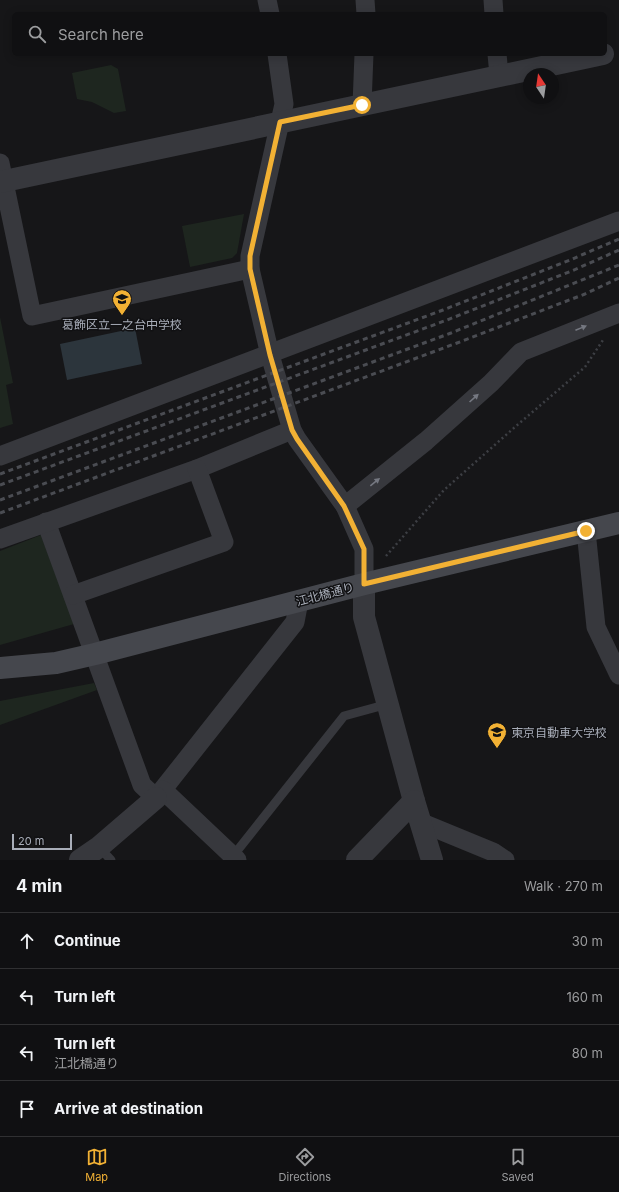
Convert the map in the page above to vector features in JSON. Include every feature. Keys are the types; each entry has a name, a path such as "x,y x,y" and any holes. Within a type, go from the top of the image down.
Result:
{"main road":[{"name":"江北橋通り","path":"0,681 56,663 299,601 365,575 586,531 619,523"},
{"name":"江北橋通り","path":"0,668 56,663"}],"street":[{"path":"267,0 270,12"},
{"path":"493,0 494,12"},
{"path":"607,53 619,49"},
{"path":"277,56 284,104 250,256 250,269 270,355 292,430 344,506 364,549 364,617 414,801 432,860"},
{"path":"362,105 364,56"},
{"path":"497,56 499,76"},
{"path":"250,269 32,316 1,176 280,122 594,56"},
{"path":"0,456 270,355 619,221"},
{"path":"344,506 426,441 491,383 521,352 615,314"},
{"path":"0,539 197,470 292,430"},
{"path":"73,595 224,542 197,470"},
{"path":"46,522 142,785 159,794 235,858"},
{"path":"586,531 596,628 619,675"},
{"path":"80,860 105,853 159,794 295,622 299,601"},
{"path":"357,860 414,801"},
{"path":"420,822 493,852 504,860"}],"lane":[{"path":"235,858 344,716 388,704"}],"path":[{"path":"365,575 381,562 444,490 585,367 607,334 615,314"}],"shaded area":[{"path":"111,65 118,69 126,111 114,113 92,102 77,99 72,73"},
{"path":"244,214 237,253 232,258 190,267 182,226"},
{"path":"0,317 13,383 6,385 13,424 0,428"},
{"path":"135,328 142,364 67,380 60,344"},
{"path":"41,535 74,624 0,645 0,551"},
{"path":"94,683 97,690 0,725 0,701"}],"railway":[{"path":"0,474 443,310 619,239"},
{"path":"0,485 447,320 574,270 619,250"},
{"path":"0,500 451,333 619,265"},
{"path":"0,513 457,343 585,294 619,278"}],"place":[{"name":"葛飾区立一之台中学校","path":"122,316"},
{"name":"東京自動車大学校","path":"497,749"}],"route":[{"path":"362,105 280,122 250,256 250,269 270,355 292,430 344,506 364,549 364,584 586,531"}]}
